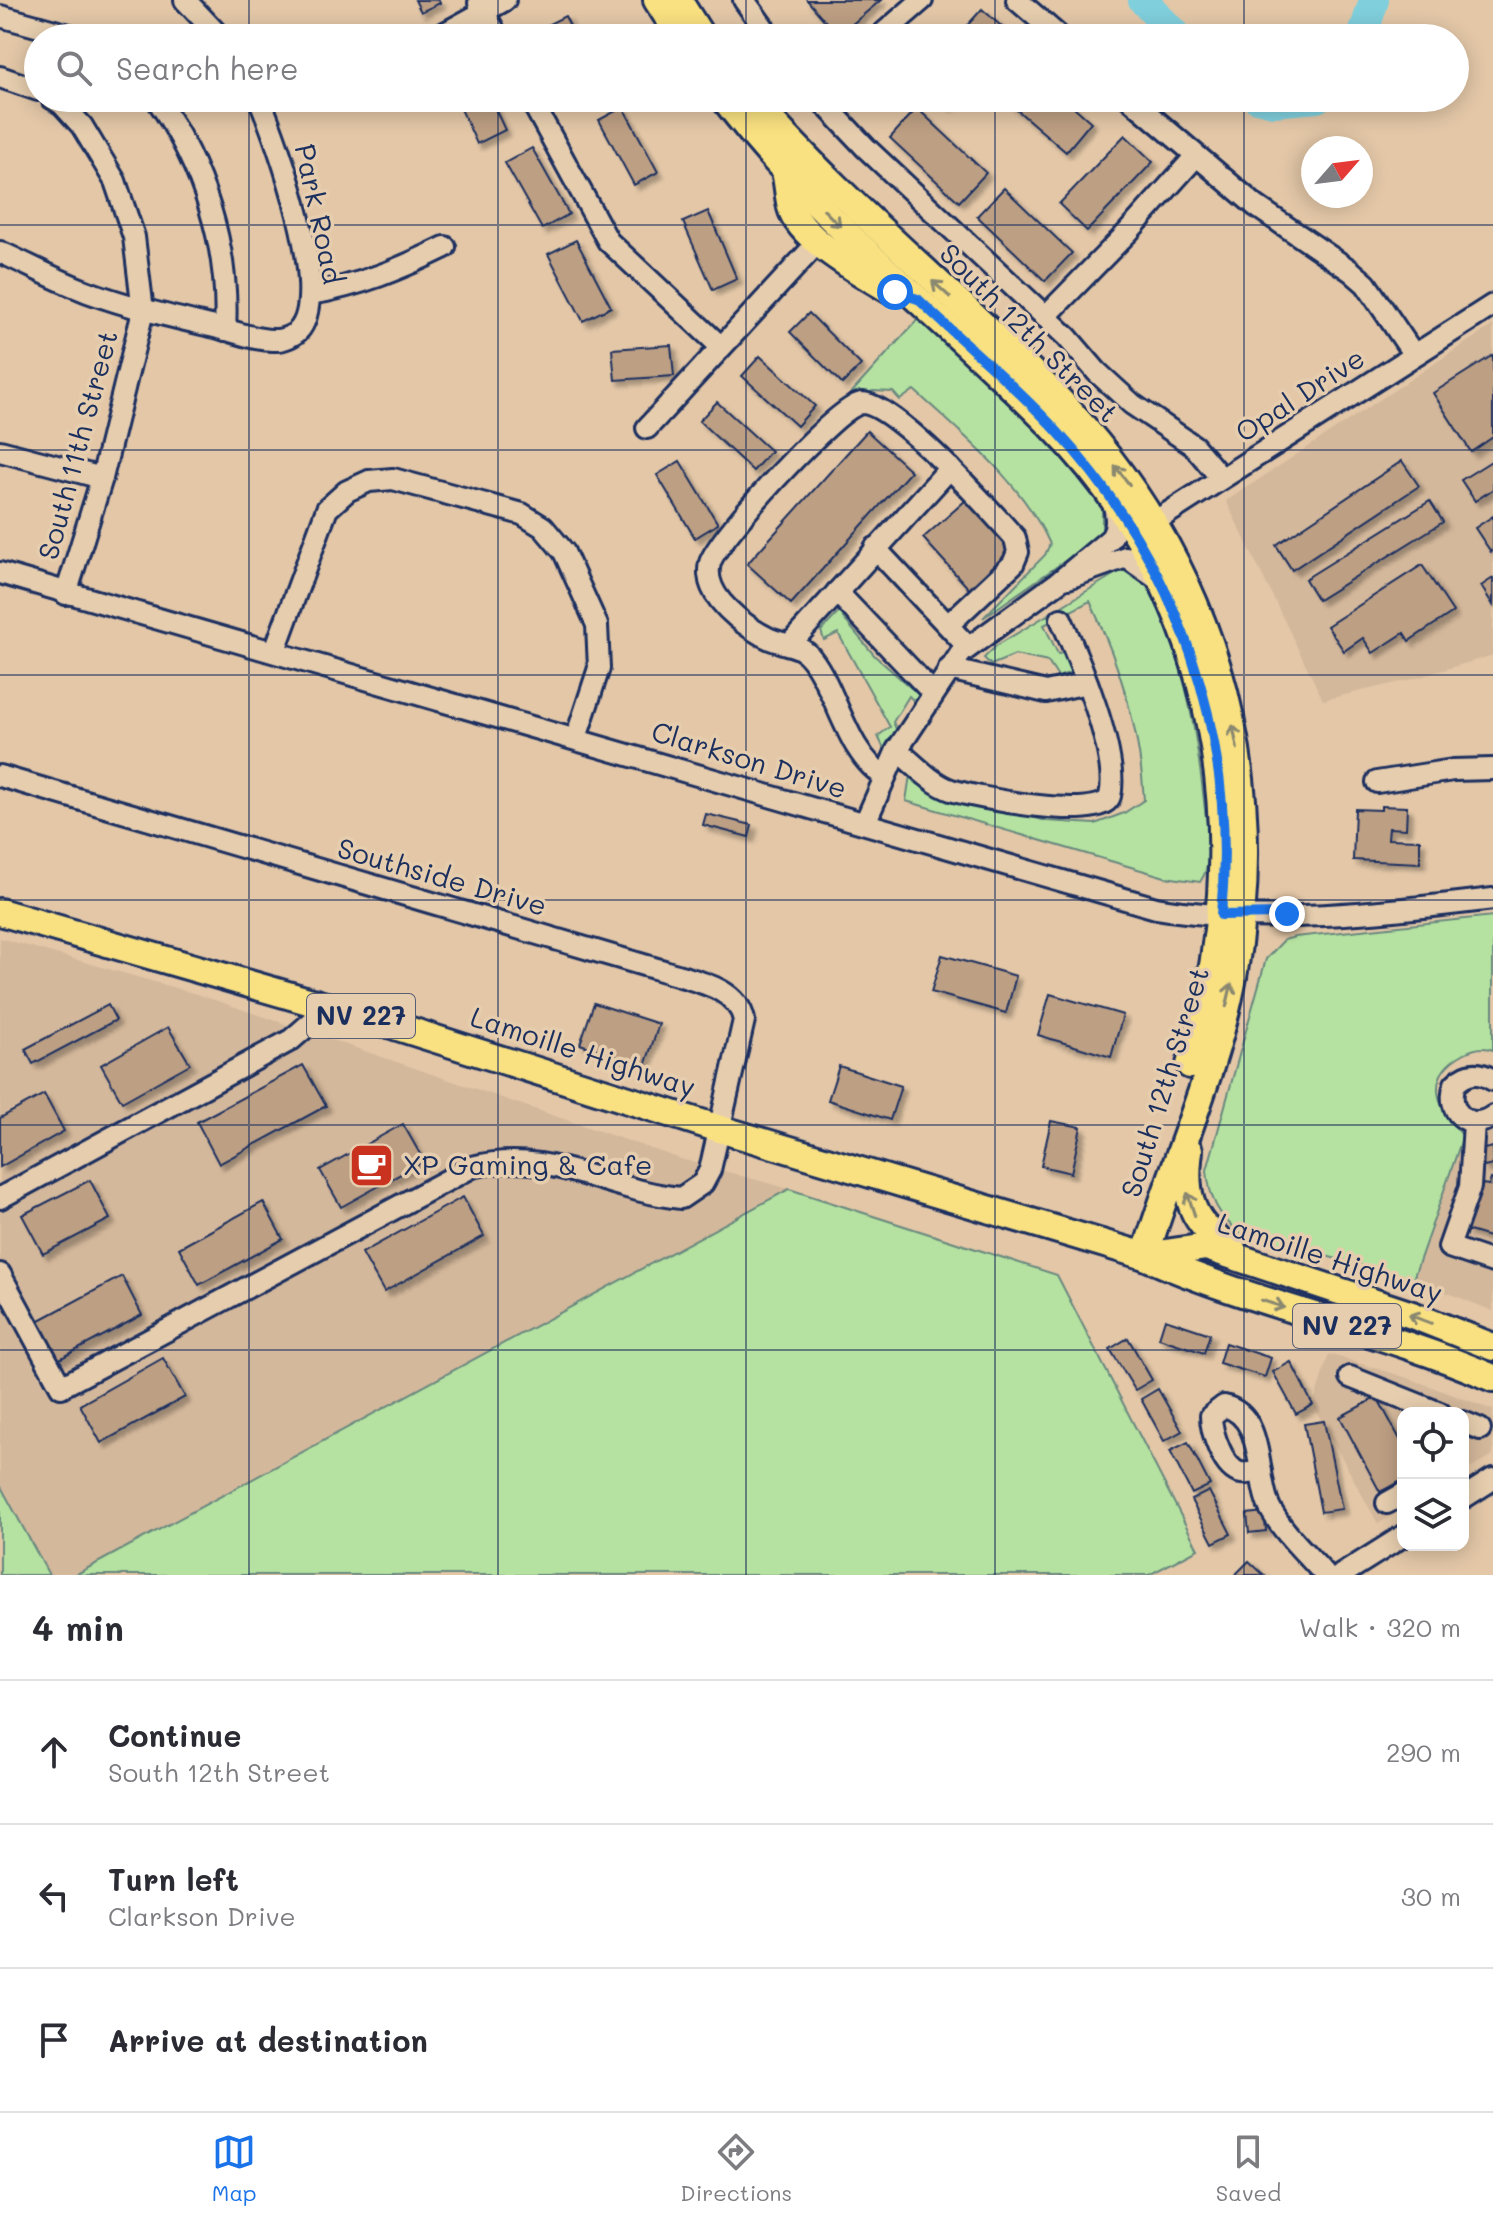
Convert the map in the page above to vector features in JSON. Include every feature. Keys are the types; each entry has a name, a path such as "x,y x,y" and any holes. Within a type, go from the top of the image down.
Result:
{"main road":[{"path":"657,0 672,24"},
{"path":"678,0 693,24"},
{"name":"South 12th Street","path":"736,112 785,171 862,249 1054,427 1112,497 1146,527 1163,584 1201,684 1212,728 1231,915 1232,982 1206,1071 1139,1254"},
{"name":"South 12th Street","path":"763,112 885,238 1059,400 1105,453 1146,527 1196,605 1229,707 1244,805 1231,915 1139,1254"},
{"path":"785,171 794,214 819,241 887,288 918,299"},
{"name":"Lamoille Highway","path":"0,912 329,1007 720,1129 1139,1254 1199,1279 1391,1339 1493,1378"},
{"path":"1206,1071 1186,1179 1195,1216 1208,1233 1237,1251 1324,1287"},
{"name":"Lamoille Highway","path":"1139,1254 1206,1247 1412,1315 1493,1347"}],"street":[{"path":"185,0 208,24"},
{"path":"457,24 481,6 505,0"},
{"path":"688,0 701,24"},
{"path":"744,0 761,24"},
{"path":"894,24 922,0"},
{"path":"1017,0 1045,24"},
{"path":"481,6 491,24"},
{"path":"0,16 29,24"},
{"path":"0,77 24,85"},
{"path":"69,112 82,126 115,181 134,237 143,311"},
{"path":"0,252 86,291 143,311 225,330 227,292 202,180 189,150 165,112"},
{"name":"Park Road","path":"225,330 265,340 288,337 299,330 310,294 293,199 264,112"},
{"path":"538,112 608,241 720,346"},
{"path":"832,112 866,148 1045,317 1097,372 1132,404 1194,446 1221,478"},
{"path":"1145,112 1256,206 1366,284 1414,355"},
{"path":"1045,317 1196,156"},
{"path":"647,428 819,241"},
{"path":"310,294 391,274 445,247"},
{"name":"Opal Drive","path":"1146,527 1493,305"},
{"name":"South 11th Street","path":"66,594 102,478 143,311"},
{"path":"885,776 865,759 813,659 791,643 773,640 753,629 717,596 712,586 710,562 742,517 830,422 851,405 861,402 874,405 898,421 950,468 1015,538 1018,552 1013,564 948,625"},
{"path":"0,451 102,478"},
{"path":"791,643 950,468"},
{"path":"275,650 327,509 347,491 369,481 393,479 522,514 543,527 564,552 597,625 599,668 576,738"},
{"path":"865,823 897,750 949,669 968,647 1060,581 1114,533 1117,518 1112,497"},
{"path":"875,548 968,647"},
{"path":"1060,581 1126,557 1163,584"},
{"name":"Clarkson Drive","path":"0,573 66,594 275,650 1156,908 1231,915 1375,913 1493,899"},
{"path":"837,592 933,693"},
{"path":"897,750 952,790 1069,810 1099,807 1110,796 1108,759 1087,683 1061,619"},
{"path":"949,669 1046,692 1087,683"},
{"path":"1377,782 1453,770 1493,769"},
{"name":"Southside Drive","path":"0,776 664,971 732,996 741,1006 744,1020 720,1129 703,1183 681,1198 577,1170 520,1159 472,1167 61,1387 3,1285"},
{"path":"0,1198 291,1040 329,1007"},
{"path":"1493,1080 1477,1073 1469,1074 1455,1084 1452,1092 1454,1109 1466,1121 1484,1120 1469,1158 1470,1187 1449,1247 1493,1262"},
{"path":"1350,1377 1421,1407"},
{"path":"1261,1471 1266,1500 1277,1520 1325,1575"},
{"path":"1469,1491 1493,1479"},
{"path":"1341,1575 1397,1540"}],"shaded area":[{"path":"1493,325 1493,655 1417,678 1323,700 1226,501"},
{"path":"0,938 200,995 684,1160 789,1189 75,1575 49,1575 0,1485"},
{"path":"1493,1131 1493,1311 1413,1279 1463,1136 1478,1137"},
{"path":"1329,1354 1411,1379 1493,1410 1493,1455 1469,1469 1469,1407 1397,1407 1397,1513 1378,1524 1313,1405"}],"green space":[{"path":"919,318 1053,447 1102,506 1102,535 983,618 1045,555 1050,544 1038,521 1008,480 914,390 900,400 893,392 873,391 845,400"},
{"path":"1133,563 1164,620 1191,714 1208,837 1209,857 1200,882 1165,877 906,801 910,775 940,794 1047,821 1095,824 1124,813 1144,800 1138,748 1127,698 1111,649 1090,601 1044,625 1058,654 1070,652 1082,668 1058,677 1048,662 1015,655 991,665 984,658 996,646"},
{"path":"848,603 854,610 843,618 875,656 911,688 921,684 927,694 917,704 909,696 893,722 902,742 885,751 878,736 890,727 838,633 824,640 821,631"},
{"path":"1493,916 1493,1050 1485,1048 1463,1054 1450,1063 1438,1083 1441,1104 1463,1136 1413,1279 1242,1234 1234,1228 1217,1206 1210,1190 1207,1170 1266,959 1284,940 1295,937"},
{"path":"789,1189 1057,1275 1198,1549 1149,1575 75,1575"},
{"path":"0,1485 49,1575 0,1575"}],"building":[{"path":"415,0 439,0 440,3 421,12"},
{"path":"807,0 881,0 852,24 828,24"},
{"path":"982,9 999,24 969,24"},
{"path":"565,16 569,24 549,24"},
{"path":"462,112 497,112 505,130 477,144"},
{"path":"614,112 626,112 658,172 634,185 599,120"},
{"path":"913,112 921,112 986,173 959,202 890,138"},
{"path":"1019,112 1080,112 1091,122 1066,152"},
{"path":"1125,135 1153,162 1087,231 1059,204"},
{"path":"532,148 569,214 542,229 505,163"},
{"path":"1004,188 1072,253 1045,281 977,216"},
{"path":"708,211 737,279 713,290 683,222"},
{"path":"576,240 611,307 583,321 548,254"},
{"path":"809,313 861,365 842,384 790,332"},
{"path":"671,345 674,376 615,380 612,349"},
{"path":"1493,355 1493,437 1471,452 1433,393"},
{"path":"760,356 815,406 797,426 742,376"},
{"path":"717,402 771,451 753,471 699,421"},
{"path":"867,431 911,471 791,604 747,564"},
{"path":"1493,460 1493,489 1475,501 1461,480"},
{"path":"680,461 718,524 695,538 657,475"},
{"path":"1402,461 1419,486 1292,570 1276,545"},
{"path":"966,500 1013,552 970,590 923,538"},
{"path":"1430,501 1443,522 1318,600 1305,579"},
{"path":"1493,516 1493,551 1491,552 1475,528"},
{"path":"1422,565 1453,612 1409,641 1404,633 1373,653 1363,638 1344,651 1327,626"},
{"path":"1493,578 1493,605 1481,586"},
{"path":"1381,806 1407,807 1406,829 1389,828 1388,839 1420,840 1420,863 1353,860 1355,809 1381,810"},
{"path":"706,814 752,825 749,837 703,825"},
{"path":"942,955 1016,976 1006,1013 931,992"},
{"path":"1050,994 1123,1015 1111,1057 1038,1035"},
{"path":"594,1003 659,1024 645,1066 580,1044"},
{"path":"108,1005 116,1020 33,1064 25,1049"},
{"path":"168,1027 190,1064 122,1102 101,1065"},
{"path":"303,1065 326,1106 219,1164 197,1122"},
{"path":"839,1066 901,1086 890,1120 828,1100"},
{"path":"44,1094 64,1131 0,1167 0,1118"},
{"path":"1051,1121 1081,1127 1071,1173 1041,1166"},
{"name":"XP Gaming & Cafe","path":"403,1124 424,1161 341,1207 320,1170"},
{"path":"1493,1147 1493,1165 1484,1167 1479,1150"},
{"path":"1491,1179 1493,1238 1466,1230 1483,1184 1489,1185"},
{"path":"90,1180 110,1219 43,1254 22,1215"},
{"path":"463,1197 484,1236 384,1292 362,1253"},
{"path":"263,1202 283,1239 199,1285 179,1248"},
{"path":"122,1276 142,1315 58,1360 38,1321"},
{"path":"1165,1319 1210,1334 1204,1353 1159,1338"},
{"path":"1128,1338 1152,1380 1135,1390 1110,1349"},
{"path":"1225,1343 1271,1358 1265,1377 1219,1363"},
{"path":"163,1358 185,1397 101,1443 80,1405"},
{"path":"1291,1362 1313,1405 1296,1414 1273,1372"},
{"path":"1158,1389 1182,1431 1164,1441 1141,1399"},
{"path":"1377,1397 1397,1434 1397,1483 1380,1492 1340,1417"},
{"path":"1324,1421 1342,1509 1321,1512 1304,1424"},
{"path":"1188,1442 1210,1485 1192,1494 1170,1451"},
{"path":"1209,1491 1231,1534 1213,1543 1191,1500"},
{"path":"1264,1512 1266,1531 1249,1533 1247,1514"},
{"path":"1249,1561 1264,1575 1235,1575"}],"waterway":[{"path":"1143,0 1165,24"},
{"path":"1366,24 1374,0"}],"place":[{"name":"XP Gaming & Cafe","path":"372,1165"}],"route":[{"path":"895,292 918,299 1054,427 1112,497 1137,533 1174,609 1201,684 1212,728 1224,830 1221,915 1287,914"}]}
